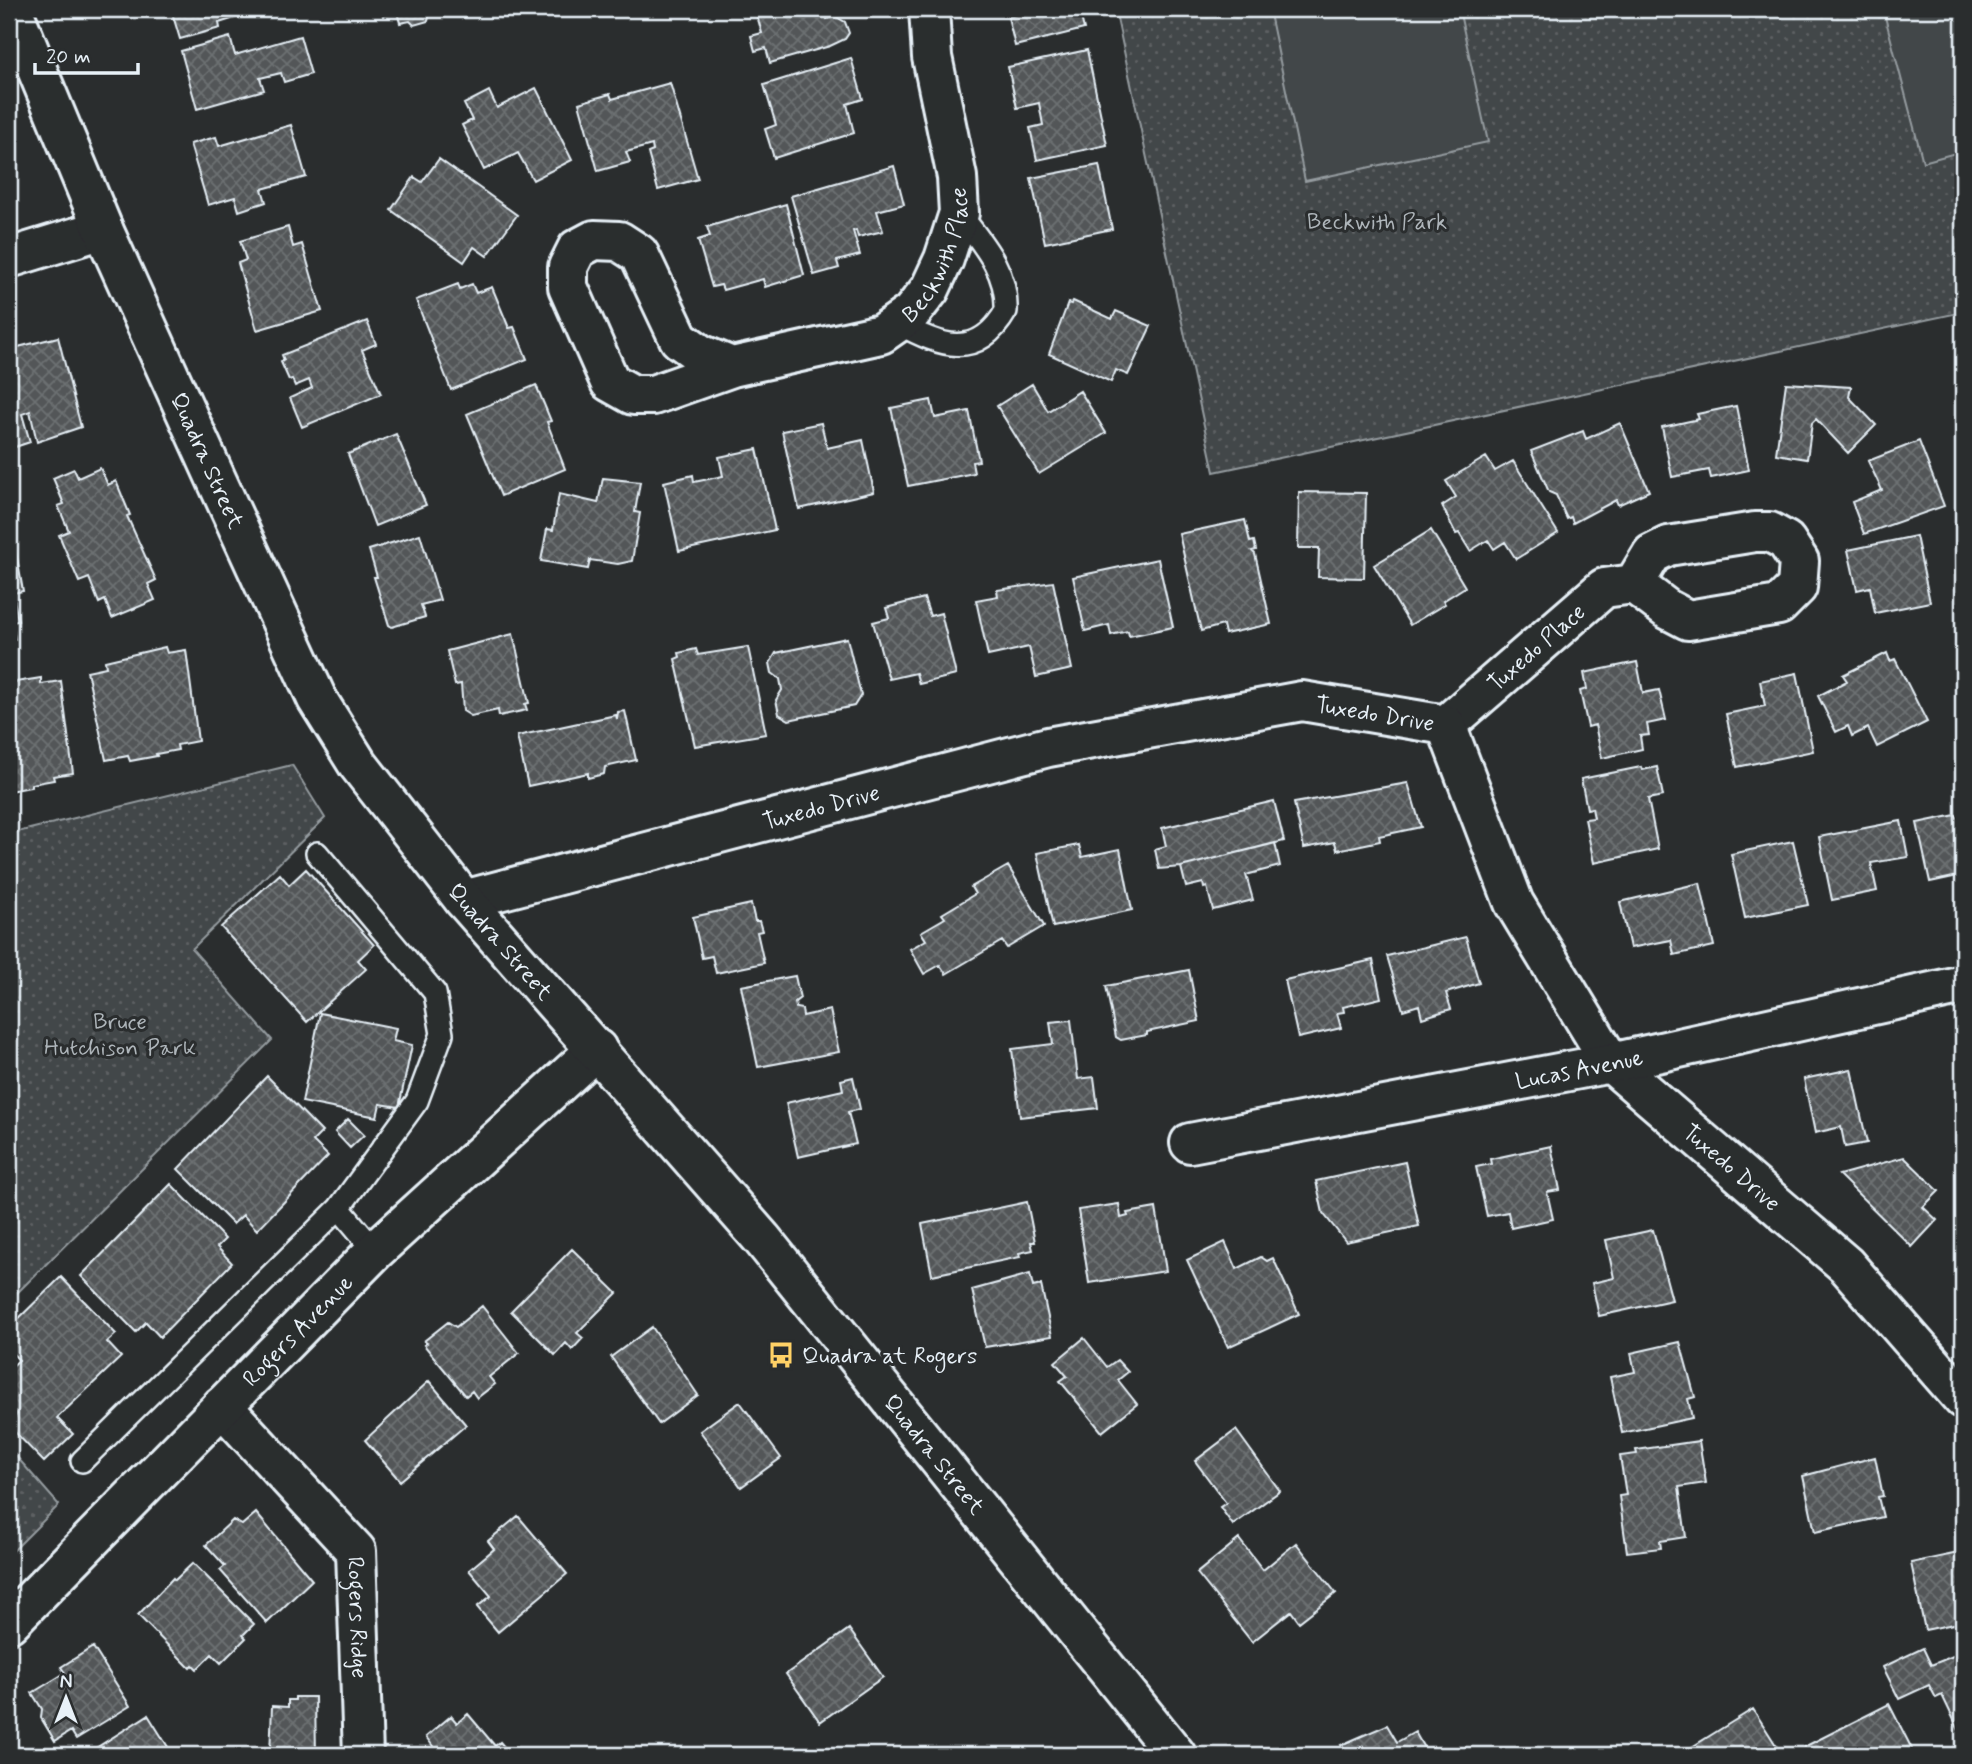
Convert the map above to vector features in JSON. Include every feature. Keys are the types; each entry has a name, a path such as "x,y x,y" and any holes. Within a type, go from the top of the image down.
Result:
{"street":[{"name":"Quadra Street","path":"12,9 103,229 317,699 357,763 464,900 762,1239 895,1401 1175,1755"},
{"name":"Beckwith Place","path":"732,367 700,354 679,339 639,254 619,241 594,240 577,249 568,267 568,287 610,382 633,395 653,395 732,367 881,334 899,324 930,289 944,259 959,213 957,177 932,57 929,9"},
{"path":"9,258 103,229"},
{"name":"Tuxedo Place","path":"1446,726 1604,588 1634,584"},
{"name":"Tuxedo Drive","path":"464,900 1048,747 1302,701 1446,726 1514,904 1611,1063 1846,1265 1963,1399"},
{"name":"Lucas Avenue","path":"1190,1143 1611,1063 1963,985"},
{"name":"Rogers Avenue","path":"9,1623 375,1251 597,1049"},
{"name":"Rogers Ridge","path":"222,1406 356,1551 363,1755"}],"lane":[{"path":"899,324 932,342 967,344 985,338 998,325 1006,311 1002,276 992,257 959,213"},
{"path":"82,1461 339,1208 417,1101 442,1034 435,993 317,853"},
{"path":"339,1208 375,1251"}],"green space":[{"name":"Beckwith Park","path":"1115,9 1963,9 1963,312 1214,472"},
{"path":"1269,9 1459,9 1488,142 1305,181"},
{"path":"1883,9 1963,9 1963,151 1923,162"},
{"name":"Bruce Hutchison Park","path":"292,765 325,818 192,949 272,1040 9,1301 9,834"},
{"path":"9,1448 59,1505 9,1555"}],"building":[{"path":"171,9 257,11 219,23 220,28 180,39"},
{"path":"381,9 431,9 428,21 414,25 410,21 400,23 397,12 383,16"},
{"path":"755,9 831,9 824,11 827,19 835,16 845,22 849,33 845,39 830,46 770,63 766,48 755,51 751,36 762,33"},
{"path":"1024,9 1079,9 1084,29 1015,46 1008,17 1025,13"},
{"path":"300,36 311,74 284,82 281,73 260,78 264,90 197,109 181,51 230,37 235,55"},
{"path":"1087,50 1107,145 1037,160 1030,128 1043,125 1039,103 1017,108 1008,67"},
{"path":"851,58 863,99 847,104 854,133 774,158 765,129 776,125 764,85"},
{"path":"670,83 698,179 658,190 648,153 653,151 652,145 626,152 630,162 598,171 579,103 610,94 612,99"},
{"path":"536,88 572,160 533,180 518,153 484,170 462,125 472,120 464,104 489,91 497,108"},
{"path":"291,125 306,177 262,189 266,202 239,211 235,197 208,205 190,144 216,137 219,146"},
{"path":"439,159 517,215 487,256 474,247 464,262 391,210 414,177 422,182"},
{"path":"1099,165 1112,229 1045,243 1031,178"},
{"path":"894,166 904,204 877,211 883,231 858,237 856,230 853,231 860,255 837,261 839,268 814,275 791,196"},
{"path":"786,204 804,275 765,287 763,279 723,290 721,285 712,287 698,240 710,236 707,227"},
{"path":"288,227 293,247 302,244 322,311 257,330 238,263 246,260 240,241"},
{"path":"458,284 460,289 472,284 476,293 492,287 509,328 514,327 527,359 451,390 416,300"},
{"path":"1073,301 1112,319 1116,311 1151,326 1128,375 1116,370 1111,382 1049,354 1068,303"},
{"path":"367,321 376,344 362,350 381,394 302,427 290,398 312,388 309,380 295,386 292,379 289,380 281,362 284,360 282,355"},
{"path":"58,337 81,427 37,442 30,411 22,414 30,442 9,449 9,356 16,354 14,348"},
{"path":"1786,383 1851,387 1849,397 1876,425 1848,453 1816,419 1812,423 1807,459 1776,454"},
{"path":"1032,384 1048,411 1080,391 1106,433 1039,474 997,406"},
{"path":"536,385 551,421 547,422 565,469 501,496 467,414"},
{"path":"931,400 935,418 969,411 979,461 972,462 974,473 908,486 891,408"},
{"path":"1736,406 1749,470 1711,478 1709,470 1672,477 1662,427 1699,419 1697,414"},
{"path":"821,423 827,448 863,440 874,492 799,509 782,431"},
{"path":"1620,423 1649,491 1618,505 1616,500 1573,523 1571,517 1567,519 1556,495 1549,492 1531,451 1583,431 1586,439"},
{"path":"396,434 426,505 375,526 348,454"},
{"path":"1919,441 1944,506 1864,534 1852,502 1882,490 1868,461"},
{"path":"757,449 775,530 679,551 664,482 693,475 694,482 723,476 719,457"},
{"path":"1486,457 1495,471 1513,461 1558,533 1516,559 1505,542 1494,549 1488,540 1470,551 1459,533 1456,534 1442,506 1456,497 1446,481"},
{"path":"100,468 108,485 116,481 130,515 127,516 156,580 148,584 155,600 112,618 105,600 99,603 89,578 79,582 59,535 69,531 58,506 64,504 53,478 74,469 78,478"},
{"path":"603,478 640,482 635,512 640,513 632,561 618,564 590,560 588,569 541,561 547,529 553,530 559,494 598,503"},
{"path":"1299,492 1366,493 1364,578 1318,577 1319,548 1298,548"},
{"path":"1245,520 1250,542 1254,541 1256,550 1252,551 1255,554 1271,624 1225,634 1223,625 1201,631 1179,534"},
{"path":"1431,530 1465,587 1443,601 1445,604 1410,625 1374,565"},
{"path":"420,534 440,600 421,605 425,617 392,627 389,625 374,577 377,577 369,550"},
{"path":"1916,536 1930,602 1875,613 1870,587 1857,590 1848,550"},
{"path":"14,541 23,591 13,593 18,621 12,622 15,639 9,640 9,542"},
{"path":"1158,559 1173,627 1129,636 1128,631 1111,635 1109,625 1085,631 1073,577"},
{"path":"1053,582 1072,669 1036,677 1029,647 988,656 976,600 998,596 997,590"},
{"path":"924,598 930,616 941,613 956,675 919,684 916,673 889,679 873,622 889,618 886,608"},
{"path":"513,634 529,703 525,704 527,710 499,716 498,710 471,716 463,711 461,684 455,685 447,651"},
{"path":"847,638 861,695 854,706 789,720 779,714 776,700 782,690 780,679 772,673 770,663 776,653"},
{"path":"165,647 167,653 186,650 198,741 177,745 178,750 156,754 157,756 130,761 128,756 106,760 87,671 106,667 105,661"},
{"path":"748,647 766,734 695,746 675,659 680,657 679,653 696,649 698,655"},
{"path":"1887,653 1890,661 1895,659 1927,722 1877,747 1868,728 1852,736 1848,726 1836,732 1818,696 1847,681 1843,675"},
{"path":"1637,662 1643,693 1659,690 1666,720 1647,724 1649,735 1640,736 1642,749 1602,758 1595,725 1588,727 1580,691 1587,689 1584,673"},
{"path":"1797,673 1813,751 1737,767 1726,714 1765,706 1760,681"},
{"path":"41,678 41,684 61,681 73,773 53,776 54,780 9,791 9,683"},
{"path":"625,711 636,760 605,767 604,774 588,778 588,773 528,786 517,736 616,715 617,719 618,712"},
{"path":"1641,767 1642,770 1657,767 1663,796 1648,799 1658,849 1594,863 1585,819 1594,818 1592,808 1587,809 1581,779"},
{"path":"1408,783 1421,827 1379,836 1380,841 1337,850 1335,842 1304,848 1294,803"},
{"path":"1274,801 1284,841 1181,867 1159,869 1155,849 1166,846 1162,828"},
{"path":"1956,815 1957,818 1963,816 1963,875 1930,882 1917,823"},
{"path":"1901,821 1908,857 1871,863 1877,891 1832,900 1819,837"},
{"path":"1793,841 1808,905 1745,918 1731,854"},
{"path":"1275,843 1280,866 1246,875 1253,900 1213,910 1207,887 1204,888 1203,883 1186,887 1181,867"},
{"path":"1079,845 1082,857 1120,849 1132,910 1053,927 1037,853"},
{"path":"1008,866 1044,926 1007,948 1002,941 946,974 940,965 924,974 910,949 926,940 921,932 945,918 942,914 975,894 971,887"},
{"path":"306,869 374,945 358,960 366,969 307,1022 221,927 280,874 289,885"},
{"path":"1700,883 1714,946 1674,955 1671,940 1630,948 1620,902"},
{"path":"751,904 755,921 759,921 762,931 757,932 764,963 716,973 712,956 702,958 693,917"},
{"path":"1466,937 1479,983 1446,993 1451,1009 1422,1018 1419,1005 1403,1010 1387,956"},
{"path":"1373,960 1381,998 1343,1007 1344,1012 1337,1013 1341,1028 1298,1038 1285,980"},
{"path":"1189,970 1199,1021 1147,1032 1147,1035 1121,1040 1116,1037 1106,986"},
{"path":"795,976 800,998 795,1002 796,1008 802,1009 803,1016 830,1010 839,1052 758,1067 741,986"},
{"path":"320,1013 396,1028 393,1041 412,1045 399,1107 380,1104 377,1117 302,1102"},
{"path":"1071,1020 1078,1079 1094,1077 1098,1108 1020,1117 1012,1049 1053,1044 1050,1022"},
{"path":"1851,1069 1867,1143 1845,1147 1841,1127 1815,1133 1804,1079"},
{"path":"267,1076 322,1132 313,1141 328,1156 257,1230 243,1215 233,1224 178,1169"},
{"path":"853,1077 860,1109 848,1112 856,1144 798,1157 786,1103 843,1090 841,1080"},
{"path":"348,1119 364,1135 350,1148 335,1132"},
{"path":"1551,1146 1560,1190 1547,1192 1553,1219 1511,1228 1508,1212 1487,1216 1476,1167 1491,1164 1490,1159"},
{"path":"1904,1157 1939,1191 1923,1207 1937,1220 1912,1247 1839,1175"},
{"path":"1405,1162 1419,1226 1346,1242 1323,1213 1316,1181"},
{"path":"171,1184 225,1239 217,1247 232,1263 160,1337 146,1322 136,1332 81,1276"},
{"path":"1027,1202 1035,1242 1031,1242 1033,1250 1019,1253 1020,1257 932,1275 922,1224"},
{"path":"1119,1204 1121,1218 1128,1216 1127,1213 1156,1208 1166,1271 1089,1283 1078,1210"},
{"path":"1653,1230 1672,1300 1599,1316 1592,1283 1614,1278 1606,1240"},
{"path":"1225,1242 1237,1269 1261,1257 1267,1261 1273,1258 1299,1314 1228,1347 1187,1260"},
{"path":"572,1249 617,1293 577,1333 583,1338 572,1350 566,1343 555,1355 511,1311"},
{"path":"1030,1274 1033,1287 1041,1285 1052,1336 985,1347 972,1290"},
{"path":"61,1277 116,1334 107,1342 121,1357 57,1418 73,1434 44,1462 9,1426 17,1414 9,1405 9,1369 19,1360 9,1350 9,1328"},
{"path":"482,1306 519,1353 489,1377 495,1384 477,1398 472,1391 466,1396 424,1345 427,1343 424,1341 448,1322 456,1327"},
{"path":"652,1327 698,1395 659,1424 611,1357"},
{"path":"1084,1338 1107,1367 1117,1360 1128,1372 1118,1380 1137,1404 1102,1432 1060,1381 1067,1376 1055,1362"},
{"path":"1680,1342 1695,1397 1688,1399 1692,1418 1622,1433 1610,1377 1635,1372 1631,1353"},
{"path":"429,1381 466,1425 400,1481 365,1440"},
{"path":"740,1402 781,1458 741,1487 700,1431"},
{"path":"1236,1430 1280,1491 1233,1525 1220,1507 1226,1503 1195,1461"},
{"path":"1699,1441 1706,1483 1679,1487 1686,1537 1660,1541 1661,1548 1627,1552 1619,1496 1626,1495 1620,1456 1637,1454 1636,1450"},
{"path":"1875,1457 1883,1496 1878,1497 1883,1517 1815,1532 1803,1476"},
{"path":"256,1513 312,1580 267,1623 220,1570 225,1566 206,1545 233,1520 242,1525"},
{"path":"518,1516 567,1574 498,1632 477,1607 491,1596 469,1570 494,1549 488,1541"},
{"path":"1239,1539 1263,1570 1296,1543 1336,1593 1299,1622 1291,1611 1252,1642 1197,1573"},
{"path":"1963,1552 1963,1622 1925,1630 1911,1563"},
{"path":"193,1563 254,1624 243,1635 246,1638 221,1663 212,1654 197,1669 193,1665 190,1668 138,1615 173,1578 175,1580"},
{"path":"849,1629 883,1677 820,1722 786,1674"},
{"path":"93,1647 130,1706 76,1739 71,1731 55,1741 41,1718 42,1709 32,1693 65,1673 61,1667"},
{"path":"1923,1648 1931,1665 1963,1652 1963,1739 1942,1695 1936,1698 1929,1685 1899,1699 1883,1667"},
{"path":"295,1697 315,1697 316,1755 270,1755 272,1706 288,1707 288,1700 295,1700"},
{"path":"1889,1704 1912,1749 1900,1755 1808,1755 1804,1747"},
{"path":"1753,1709 1781,1753 1679,1755"},
{"path":"468,1714 495,1746 500,1742 511,1755 435,1755 435,1749 426,1737 451,1716 457,1723"},
{"path":"148,1715 173,1755 85,1755"},
{"path":"1387,1725 1397,1742 1415,1732 1428,1755 1347,1755 1341,1745"}],"place":[{"name":"Quadra at Rogers","path":"781,1355"}]}
